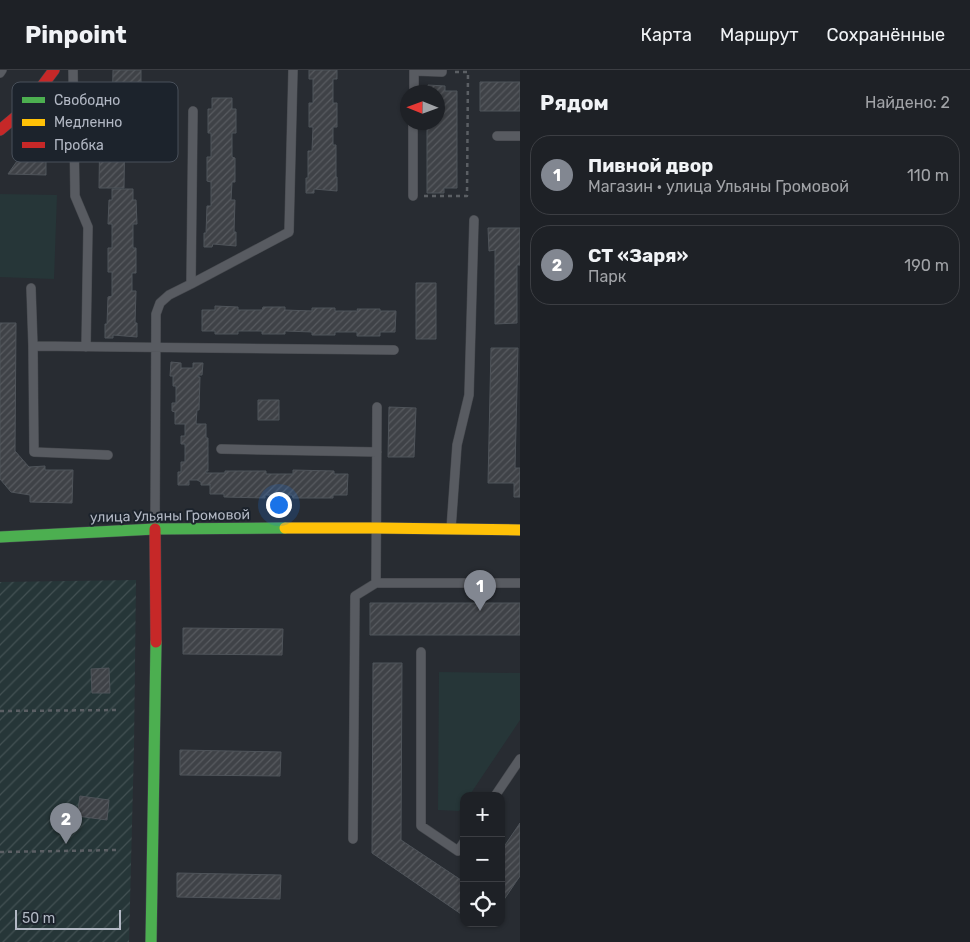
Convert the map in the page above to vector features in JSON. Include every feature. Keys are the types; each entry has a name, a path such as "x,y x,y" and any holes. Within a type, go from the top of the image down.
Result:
{"main road":[{"path":"45,82 54,70"},
{"path":"0,130 12,120"},
{"name":"улица Ульяны Громовой","path":"0,537 155,529 376,528 520,530"},
{"path":"151,942 155,691 155,529"}],"lane":[{"path":"155,529 156,314 160,303 169,295 289,232 293,70"},
{"path":"414,85 414,72 442,71"},
{"path":"191,284 193,111"},
{"path":"413,130 413,196"},
{"path":"497,136 520,136"},
{"path":"75,162 76,196 88,226 86,347"},
{"path":"451,529 457,445 469,395 474,220"},
{"path":"31,288 34,452 108,455"},
{"path":"33,346 394,350"},
{"path":"376,583 377,407"},
{"path":"221,449 377,452"},
{"path":"353,839 355,596 376,583 520,583"},
{"path":"422,652 421,826 458,851 460,848"},
{"path":"498,792 520,759"}],"path":[{"path":"413,196 467,196 468,72 442,71"},
{"path":"0,711 120,710"},
{"path":"0,852 119,850"}],"shaded area":[{"path":"0,194 57,195 54,279 0,277"},
{"path":"136,580 129,942 0,942 0,582"},
{"path":"439,672 520,673 520,720 472,792 460,792 459,811 438,810"}],"building":[{"path":"113,70 141,70 141,82 113,82"},
{"path":"309,70 337,70 337,79 333,79 333,103 337,103 337,127 333,127 333,145 336,145 337,191 314,189 314,193 306,193 308,151 312,151 313,127 309,127 309,103 313,103 313,79 309,79"},
{"path":"480,82 520,82 520,111 480,111"},
{"path":"445,91 457,91 457,188 444,188 444,193 427,193 427,130 445,130"},
{"path":"212,98 232,98 232,109 236,109 236,133 232,133 235,182 232,182 231,200 235,200 234,232 236,232 236,246 213,244 212,247 204,247 207,206 211,206 211,182 207,181 207,157 211,157 208,109 212,109"},
{"path":"16,162 46,162 46,175 8,174"},
{"path":"99,162 124,162 124,188 99,188"},
{"path":"112,189 133,189 133,200 136,200 137,224 133,224 133,248 136,248 136,273 132,273 132,291 136,291 135,323 137,323 137,337 113,335 113,338 105,338 108,297 112,296 112,272 108,272 108,248 112,248 112,224 108,224 109,200 112,200"},
{"path":"488,228 520,228 520,265 517,265 517,323 495,324 495,250 489,251"},
{"path":"416,283 436,283 436,339 416,339"},
{"path":"215,306 238,307 238,310 262,310 263,307 285,307 285,310 312,311 312,308 335,308 335,311 380,309 380,311 396,311 395,332 380,332 380,336 357,336 357,332 335,332 335,335 312,335 312,332 285,331 285,334 262,334 262,331 238,331 238,334 215,334 215,331 202,331 202,310 215,310"},
{"path":"0,323 16,323 15,451 29,467 45,466 45,470 73,470 72,503 30,502 30,495 11,492 0,479"},
{"path":"491,348 518,348 515,468 520,468 520,497 514,497 514,483 488,483"},
{"path":"171,362 181,363 181,368 193,368 193,363 203,363 202,375 198,375 200,377 199,410 197,410 196,424 206,424 208,471 206,473 266,471 266,474 293,474 293,470 334,471 334,474 348,474 347,495 333,495 333,498 293,498 292,495 265,495 265,498 224,497 224,494 210,494 210,485 201,485 201,482 197,480 189,480 189,485 178,485 178,472 181,472 181,462 185,462 185,444 181,444 181,436 185,436 185,424 175,424 175,412 172,411 172,403 176,403 176,386 173,386 173,376 170,376"},
{"path":"258,400 279,400 279,420 258,420"},
{"path":"389,407 416,408 414,457 388,457"},
{"path":"370,603 520,603 520,635 370,635"},
{"path":"183,628 283,629 282,655 183,654"},
{"path":"373,663 402,663 401,840 460,879 460,913 372,853"},
{"path":"109,668 110,693 92,693 91,669"},
{"path":"180,750 281,752 280,776 180,775"},
{"path":"80,796 109,800 107,820 77,816"},
{"path":"520,823 520,876 505,898 505,882 505,845"},
{"path":"177,873 281,875 280,899 177,897"}],"traffic: fast":[{"path":"0,537 155,529 285,528"},
{"path":"151,942 156,642"}],"traffic: slow":[{"path":"285,528 520,530"}],"traffic: jam":[{"path":"45,82 54,70"},
{"path":"0,130 12,120"},
{"path":"155,529 156,642"}],"place":[{"name":"Пивной двор","path":"480,611"},
{"name":"СТ «Заря»","path":"66,844"}]}
